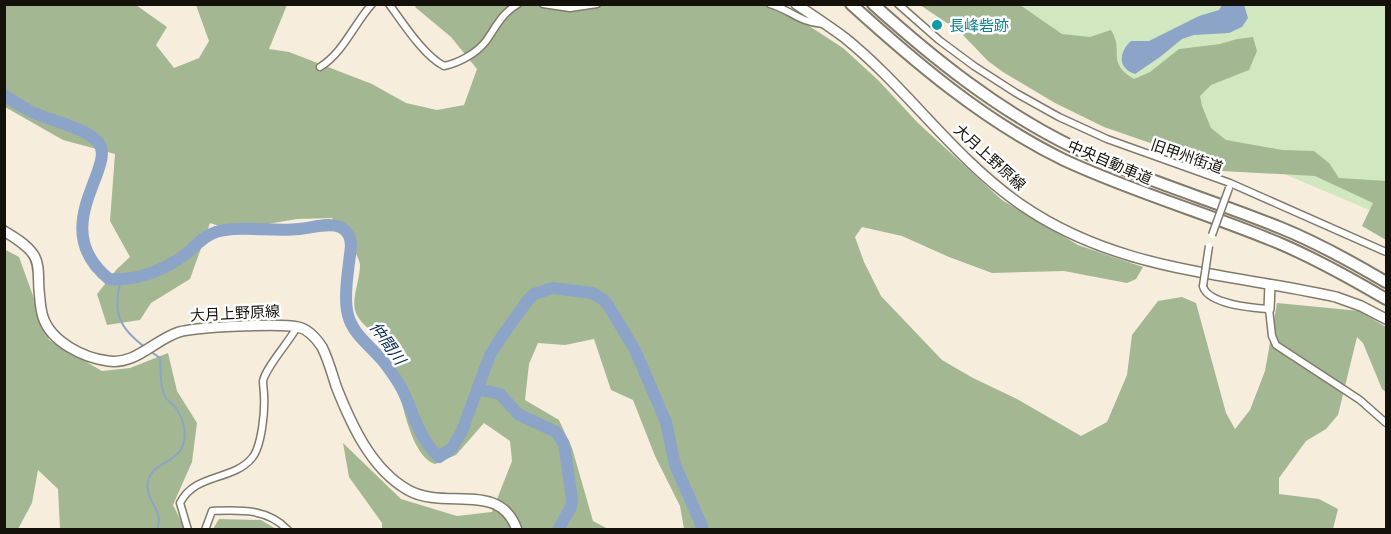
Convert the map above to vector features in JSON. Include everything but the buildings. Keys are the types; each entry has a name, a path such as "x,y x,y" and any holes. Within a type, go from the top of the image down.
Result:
{"highway":[{"name":"中央自動車道","path":"851,4 944,84 1032,143 1100,176 1319,261 1386,299"},
{"name":"中央自動車道","path":"873,4 951,71 989,98 1072,147 1140,176 1283,229 1324,247 1386,282"}],"main road":[{"name":"大月上野原線","path":"796,4 860,51 984,176 1041,218 1087,241 1132,258 1349,301 1386,319"},
{"name":"大月上野原線","path":"4,231 28,248 36,261 41,308 46,325 61,341 88,355 111,362 125,361 170,336 193,329 275,325 297,327 309,332 322,347 353,425 362,442 389,477 406,489 430,498 495,502 510,515 517,530"},
{"path":"1269,309 1270,285"}],"street":[{"path":"320,67 330,61 372,4"},
{"path":"389,4 423,47 444,66 480,48 504,14 518,4"},
{"path":"543,4 570,8 597,4"},
{"path":"770,4 804,21 826,24"},
{"name":"旧甲州街道","path":"898,4 939,40 974,66 1050,112 1107,139 1229,186 1209,246 1203,286 1206,293 1217,300 1269,309"},
{"path":"1229,186 1386,252"},
{"path":"1269,309 1272,336 1280,349 1355,396 1374,410 1386,423"},
{"path":"188,530 180,502 186,492 210,479 242,468 253,457 258,447 262,428 264,380 297,327"},
{"path":"205,530 212,512 242,510 268,515 288,530"}],"green space":[{"path":"5,5 136,5 167,27 156,45 174,68 199,58 209,41 196,5 287,5 269,49 289,52 372,84 406,103 437,110 464,105 477,69 451,37 415,7 416,5 777,5 843,48 878,80 918,123 1002,200 1078,245 1143,267 1136,279 1127,283 1064,271 992,273 902,236 862,227 855,237 864,262 881,296 942,360 1081,436 1107,422 1127,375 1132,335 1158,301 1182,297 1196,303 1226,413 1235,429 1250,410 1265,371 1277,303 1360,311 1386,327 1386,392 1382,389 1363,343 1357,337 1338,415 1326,429 1306,441 1279,478 1279,494 1319,499 1338,509 1333,529 684,529 680,506 655,456 633,400 611,390 594,339 565,345 538,343 529,364 525,400 559,420 572,448 593,521 608,529 382,529 382,523 349,477 343,443 401,499 457,516 492,512 512,461 510,441 484,423 456,455 435,464 425,457 410,431 390,352 383,341 362,322 355,310 359,261 353,248 332,218 297,219 231,230 210,223 190,279 151,303 140,320 107,325 97,294 130,257 110,221 115,154 63,140 5,107"},
{"path":"920,5 1020,5 1062,34 1090,37 1111,30 1115,38 1120,67 1134,79 1150,72 1179,49 1253,37 1257,51 1249,70 1211,85 1200,96 1211,128 1226,140 1282,150 1314,151 1329,163 1339,178 1386,181 1386,240 1362,226 1373,203 1315,176 1204,170 1156,145 1104,127 1055,103 1003,72 988,61 959,31"},
{"path":"954,5 1386,5 1386,217 1078,87"},
{"path":"4,249 19,257 49,340 102,371 130,368 168,353 177,391 197,423 192,462 173,505 185,529 60,529 58,489 38,470 32,503 18,529 5,529"},
{"path":"219,519 261,520 276,529 213,529"}],"water":[{"path":"1222,5 1244,5 1248,18 1242,27 1229,33 1194,35 1182,39 1135,74 1125,68 1122,55 1131,41 1149,41 1199,16 1219,10"}],"waterway":[{"name":"仲間川","path":"4,95 32,112 76,128 98,142 102,153 100,166 87,200 83,219 83,239 91,259 109,279 150,274 177,260 203,239 216,232 236,229 289,230 326,225 343,229 351,243 346,299 351,323 359,336 397,380 421,433 439,457 452,448 462,431 490,355 534,294 553,288 592,293 604,300 635,350 666,422 675,465 702,526 701,530"},
{"path":"121,280 117,302 120,319 129,334 146,348"},
{"path":"150,351 160,358 163,391 179,413 185,435 180,451 153,471 148,482 149,494 157,510 159,522 157,530"},
{"path":"477,389 500,394 518,414 556,432 564,444 572,499 571,507 558,530"}],"place":[{"name":"長峰砦跡","path":"937,25"}]}
